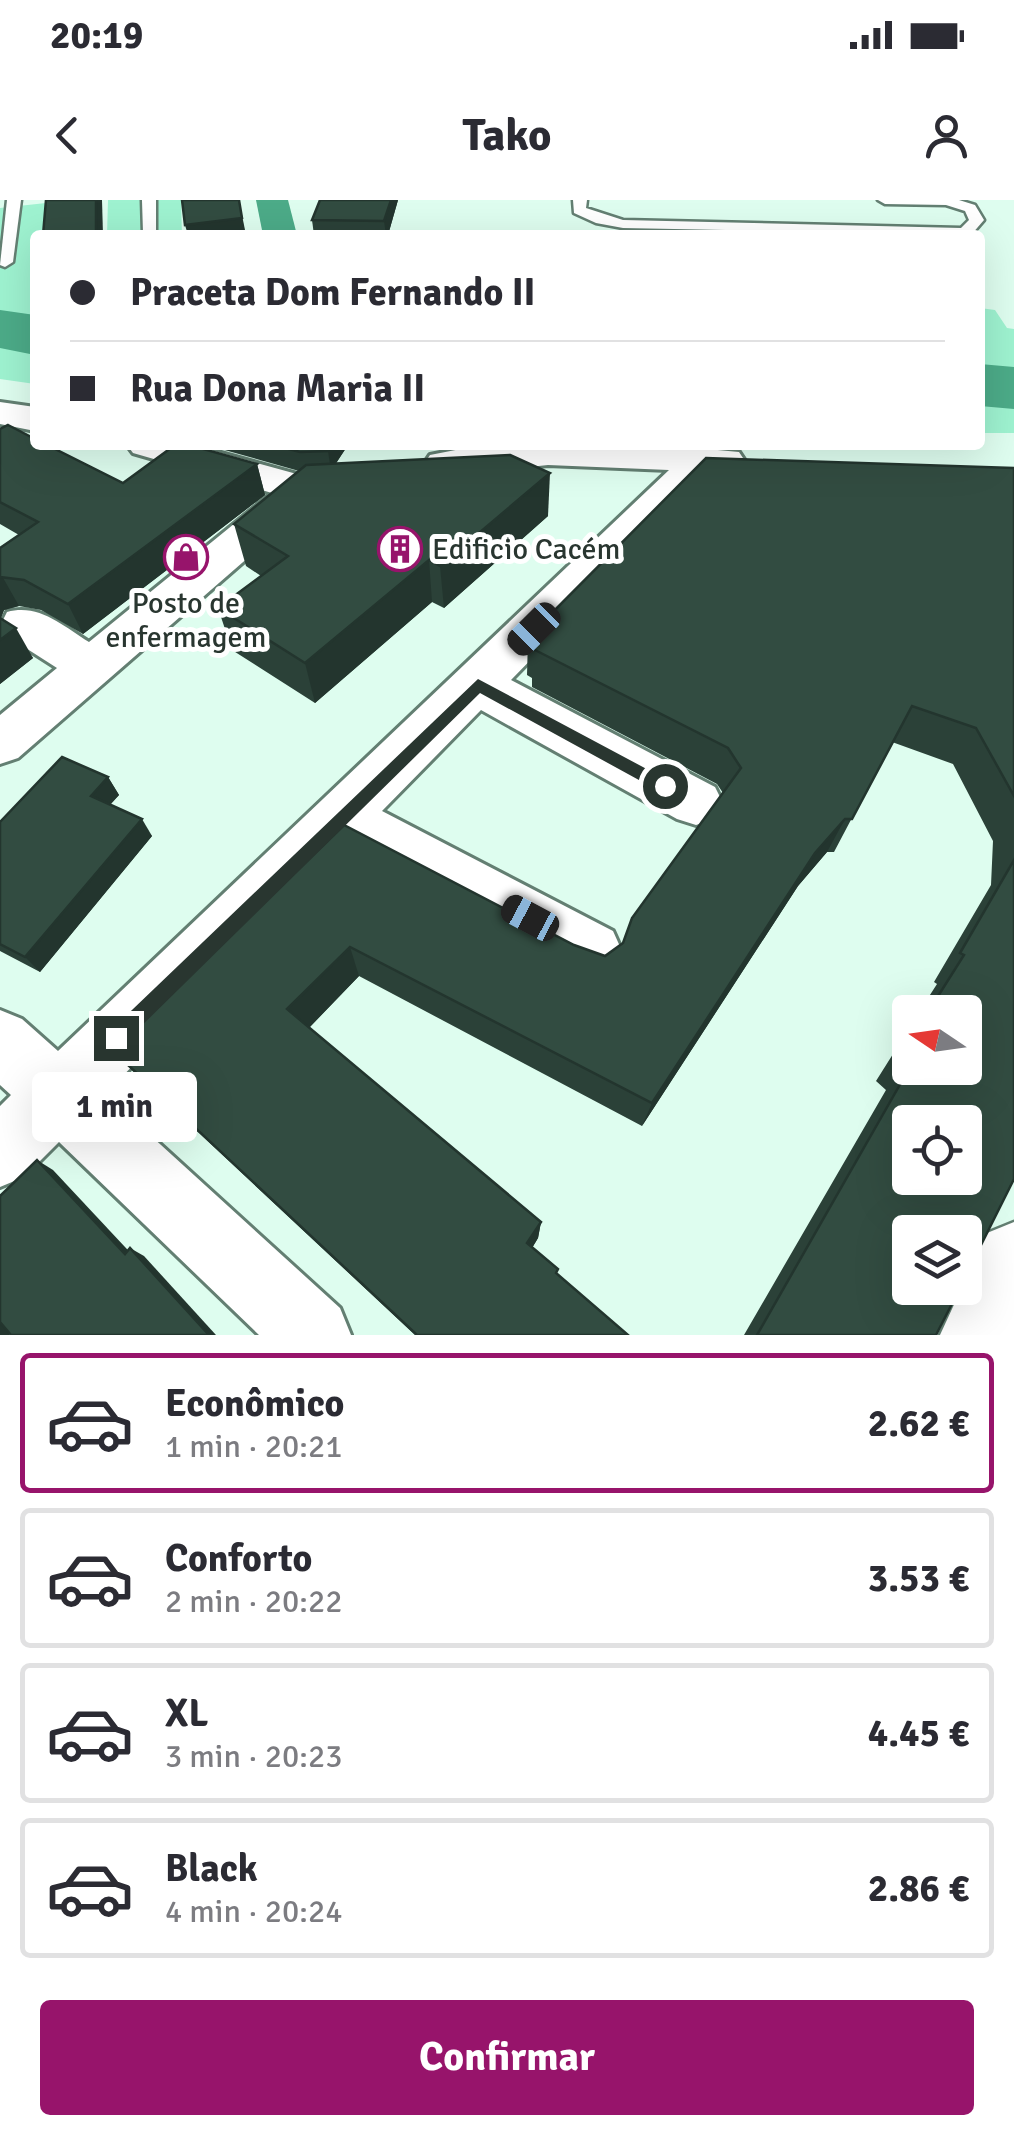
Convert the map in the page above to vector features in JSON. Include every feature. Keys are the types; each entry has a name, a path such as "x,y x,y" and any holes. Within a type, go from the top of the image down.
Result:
{"street":[{"path":"0,413 30,418"},
{"path":"164,450 304,489 350,487 472,457 568,455 762,462"},
{"path":"0,1153 703,460"},
{"path":"0,744 304,489"},
{"path":"24,624 92,667"},
{"path":"478,685 696,804"},
{"path":"343,817 592,951"},
{"path":"0,1041 313,1335"},
{"path":"978,1335 1014,1260"}],"lane":[{"path":"5,262 14,200"},
{"path":"150,200 150,230"},
{"path":"580,200 580,210 601,220 623,224 851,230"},
{"path":"885,200 947,201 970,208 977,220 968,230"}],"green space":[{"path":"108,200 181,200 182,230 107,230"},
{"path":"46,203 43,230 30,230 30,383 0,379 0,208"},
{"path":"985,309 995,310 1007,328 1014,329 1014,433 985,433"}],"building":[{"path":"46,200 96,200 96,230 43,230"},
{"path":"182,200 239,200 242,218 185,225"},
{"path":"320,200 391,200 384,221 312,220"},
{"path":"8,425 30,436 30,450 57,450 123,483 168,450 207,450 257,464 68,604 24,580 0,577 0,548 38,522 0,502 0,429"},
{"path":"510,455 550,473 440,566 429,560 305,663 218,608 288,556 234,524 306,465"},
{"path":"706,458 1014,468 1014,796 976,728 912,706 852,819 845,819 815,853 652,1103 350,947 287,1009 541,1222 527,1243 628,1335 417,1335 113,1051 127,1039 121,1033 229,927 234,931 344,825 574,945 605,956 623,943 632,918 741,768 728,748 533,649 539,643 528,637"},
{"path":"0,618 16,628 0,640"},
{"path":"62,757 108,777 91,796 142,819 25,957 0,944 0,822"},
{"path":"1014,860 1014,1179 982,1243 982,1215 892,1215 892,1305 951,1305 936,1335 757,1335 900,1085 982,1085 982,995 939,995 964,955 960,953"},
{"path":"37,1160 125,1254 130,1248 209,1335 11,1335 0,1322 0,1196"}],"waterway":[{"path":"272,200 279,230"},
{"path":"0,329 30,334"},
{"path":"985,385 1014,388"}],"place":[{"name":"Edificio Cacém","path":"400,549"},
{"name":"Posto de enfermagem","path":"186,557"}],"route":[{"path":"116,1038 478,685 665,786"}]}
